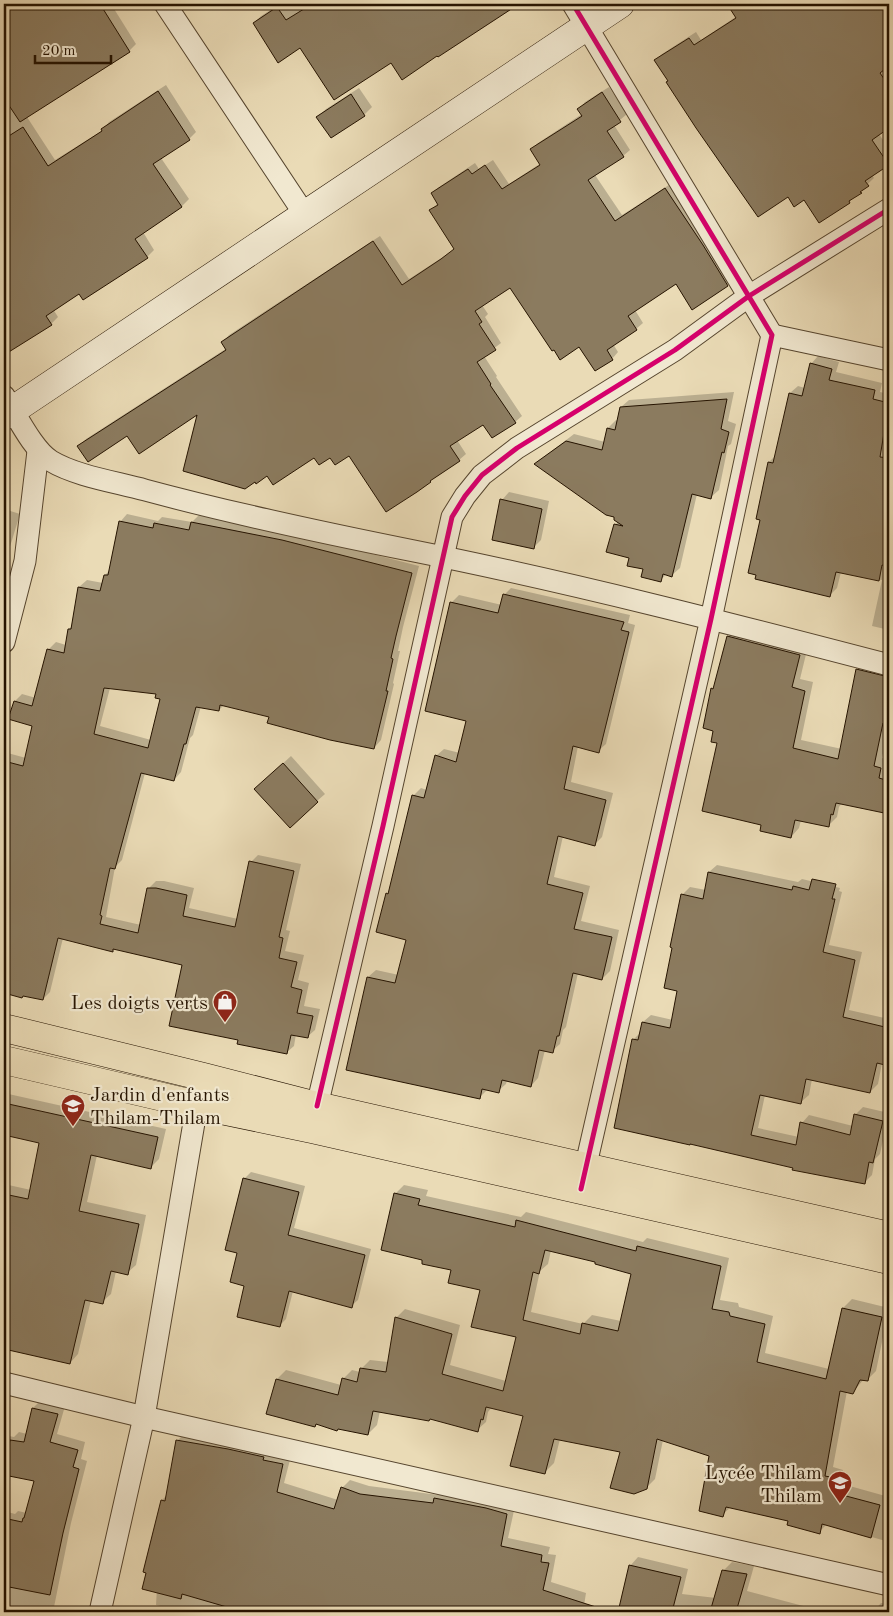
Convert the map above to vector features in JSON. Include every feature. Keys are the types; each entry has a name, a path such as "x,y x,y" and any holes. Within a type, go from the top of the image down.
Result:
{"main road":[{"path":"4,1028 317,1106 889,1260"},
{"path":"4,1060 197,1106 312,1129 889,1236"}],"street":[{"path":"165,4 305,215"},
{"path":"620,4 580,15 305,215 7,407 38,451 49,460 67,469 290,526 443,557 712,619 889,665"},
{"path":"580,15 772,336 712,619 583,1179"},
{"path":"317,1106 383,826 452,517 464,496 482,475 517,448 675,350 749,296 889,209"},
{"path":"772,336 889,360"},
{"path":"4,642 25,561 38,451"},
{"path":"100,1612 144,1417 197,1106 204,1077"},
{"path":"4,1383 144,1417 889,1585"}],"building":[{"path":"4,4 100,4 130,52 20,122 4,98"},
{"path":"312,4 519,4 402,80 391,63 334,100 300,48 278,63 253,23 277,7 286,20"},
{"path":"727,4 889,4 889,66 880,73 889,86 889,128 872,140 889,165 865,181 869,186 849,201 850,203 819,223 804,200 794,207 788,197 758,217 696,128 654,60 689,38 694,45 736,18"},
{"path":"158,91 190,140 153,164 182,207 135,239 148,258 83,300 79,294 46,316 52,325 4,355 4,139 23,127 48,166 102,131 101,129"},
{"path":"602,92 621,122 607,131 624,157 588,180 615,221 665,188 728,286 692,310 676,284 628,316 637,330 607,350 613,360 595,371 579,347 560,360 510,288 475,311 482,322 479,324 496,350 477,362 516,423 492,438 483,425 450,446 460,461 386,512 349,456 335,465 330,458 319,465 314,458 273,485 267,476 245,489 183,471 197,415 139,454 127,436 88,462 77,446 226,350 221,342 373,241 402,285 441,259 454,249 429,210 438,205 431,193 468,169 472,174 485,165 502,189 540,165 530,149 582,116 577,109"},
{"path":"351,94 365,116 331,138 316,117"},
{"path":"810,363 832,369 829,380 875,390 873,399 889,403 880,457 889,458 889,567 882,565 879,581 836,572 830,597 755,579 756,575 748,573 760,520 756,519 768,462 773,463 789,393 802,396"},
{"path":"727,399 721,429 729,432 724,453 722,452 711,499 692,494 672,577 663,574 661,582 641,577 643,569 627,566 629,558 606,552 614,524 623,526 614,520 614,517 606,515 534,464 566,441 602,450 607,428 615,430 620,407"},
{"path":"500,499 542,509 534,549 492,540"},
{"path":"119,521 153,528 154,523 189,530 191,522 282,540 412,573 391,658 393,659 386,691 388,691 374,749 330,740 267,723 269,717 220,705 219,711 196,707 174,781 141,773 115,869 110,868 100,915 102,916 100,924 138,933 147,888 156,888 187,895 183,916 235,927 249,861 294,871 279,937 283,938 279,958 297,962 291,987 302,990 297,1013 313,1016 308,1038 291,1035 287,1054 237,1044 238,1040 169,1026 182,965 113,949 113,952 58,938 43,1000 23,996 22,998 4,993 4,761 23,766 32,726 8,719 14,701 32,706 47,649 64,653 68,629 71,629 78,587 100,591 104,575 108,575","holes":["104,688 156,694 155,698 160,699 148,748 94,734"]},
{"path":"503,594 624,622 621,630 629,632 599,753 573,746 564,789 606,800 595,846 558,836 547,884 583,893 574,929 612,937 602,980 573,973 559,1036 557,1036 553,1053 539,1050 531,1087 502,1080 499,1093 482,1089 480,1099 346,1070 367,977 395,983 406,940 376,932 386,893 388,894 412,795 424,798 435,755 456,762 466,721 425,711 450,602 498,613"},
{"path":"727,636 800,655 792,687 805,691 793,748 838,759 856,669 889,677 889,724 883,723 874,766 881,768 879,778 889,781 889,814 836,803 833,815 831,814 829,827 795,820 791,838 760,831 761,825 702,811 717,743 711,742 713,731 703,728 711,688 713,689"},
{"path":"283,763 318,802 290,828 254,789"},
{"path":"708,872 792,890 793,886 809,890 812,879 836,884 832,899 835,899 823,952 855,960 843,1017 889,1028 889,1066 877,1063 870,1093 806,1079 801,1104 760,1095 751,1135 796,1145 800,1122 850,1135 854,1114 883,1121 873,1163 869,1162 865,1184 792,1170 793,1168 614,1128 632,1039 638,1040 642,1022 670,1028 677,991 664,988 681,894 703,899"},
{"path":"4,1103 158,1137 151,1169 91,1155 79,1211 139,1224 128,1275 111,1271 103,1304 85,1300 70,1364 4,1349 4,1194 28,1199 39,1143 4,1135"},
{"path":"243,1178 299,1192 288,1235 365,1255 352,1308 289,1291 280,1327 237,1317 244,1286 230,1282 237,1253 225,1250"},
{"path":"394,1193 420,1199 418,1205 515,1227 516,1220 636,1251 637,1246 721,1266 712,1309 729,1312 730,1316 765,1324 757,1362 826,1379 842,1308 882,1317 868,1381 860,1380 853,1394 840,1391 825,1476 835,1478 831,1492 880,1505 871,1538 822,1524 820,1534 787,1525 788,1521 726,1507 723,1517 699,1511 709,1456 657,1439 647,1489 634,1494 610,1488 620,1452 554,1439 545,1474 510,1466 523,1416 486,1407 478,1432 430,1419 429,1421 373,1411 368,1435 338,1429 337,1431 316,1424 315,1427 266,1414 276,1379 338,1395 342,1378 357,1382 360,1368 386,1372 395,1317 452,1334 442,1374 503,1391 516,1337 471,1327 480,1290 448,1283 451,1270 422,1264 422,1260 381,1250","holes":["545,1250 595,1262 595,1264 631,1274 618,1331 582,1323 580,1334 523,1320 533,1272 539,1274"]},
{"path":"32,1408 58,1414 50,1442 78,1450 73,1467 79,1469 50,1595 4,1586 4,1529 6,1529 8,1519 22,1522 34,1481 4,1475 4,1471 10,1440 24,1442"},
{"path":"176,1440 264,1457 263,1460 283,1464 277,1492 334,1509 341,1487 360,1494 433,1503 434,1498 507,1514 501,1546 542,1555 541,1562 549,1563 543,1590 599,1608 598,1612 342,1612 324,1608 323,1612 244,1612 182,1594 181,1599 142,1589 146,1573 143,1572 161,1500 165,1501"},
{"path":"629,1565 681,1577 672,1612 618,1612"},
{"path":"722,1570 747,1574 736,1612 710,1612"}],"cycle path":[{"path":"573,4 772,335 711,619 581,1189"},
{"path":"317,1106 383,826 452,517 465,496 482,475 517,448 675,350 749,296 889,209"}],"place":[{"name":"Les doigts verts","path":"225,1023"},
{"name":"Jardin d'enfants Thilam-Thilam","path":"73,1127"},
{"name":"Lycée Thilam Thilam","path":"840,1504"}]}
